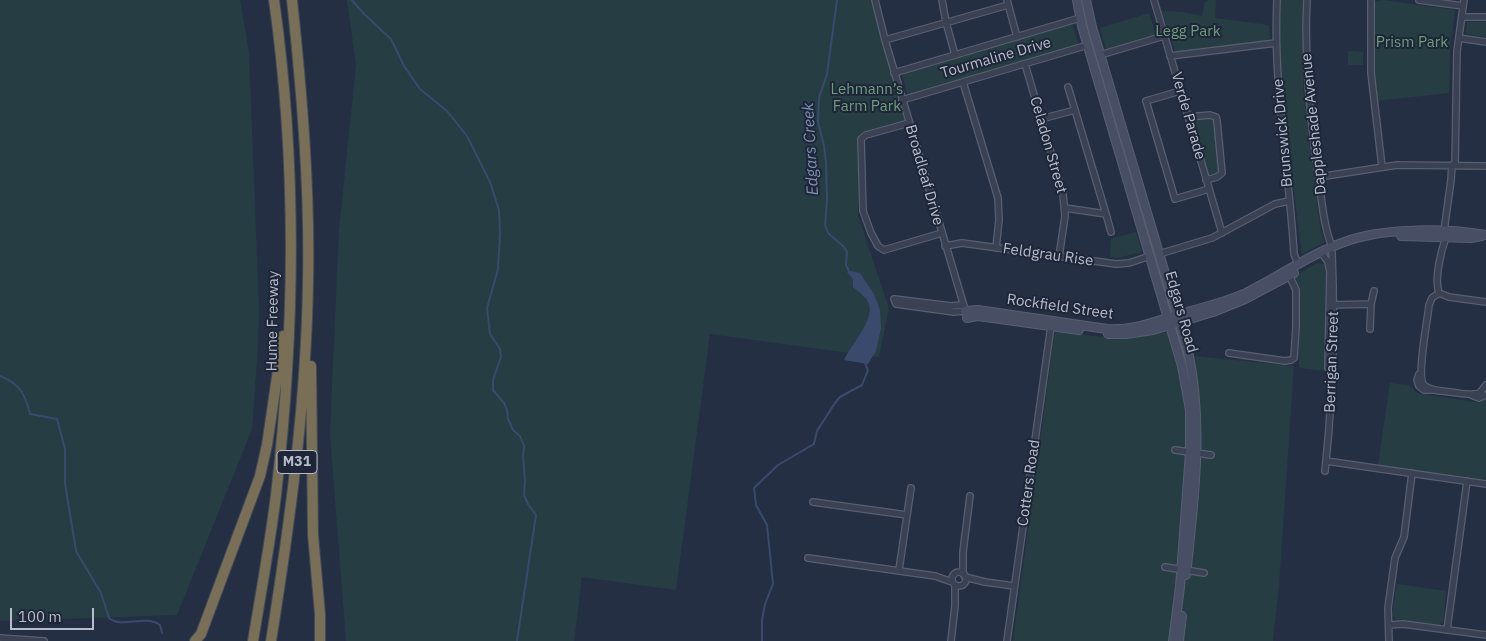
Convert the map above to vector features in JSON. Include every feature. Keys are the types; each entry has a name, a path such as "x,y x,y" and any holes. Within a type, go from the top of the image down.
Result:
{"highway":[{"name":"Hume Freeway","path":"254,641 271,534 281,454 289,334 287,129 280,41 274,0"},
{"name":"M31","path":"271,641 293,498 304,369 308,282 304,138 292,0"},
{"path":"308,282 313,535 320,614 320,641"},
{"path":"195,641 201,634 213,604 260,476 275,396 290,283"},
{"path":"204,641 213,604"},
{"path":"320,614 326,641"}],"main road":[{"name":"Edgars Road","path":"1077,0 1080,18 1182,366 1189,404 1194,453"},
{"name":"Edgars Road","path":"1086,0 1096,42 1193,372 1197,420 1179,641"},
{"name":"Tourmaline Drive","path":"1088,45 1096,42"},
{"path":"1092,58 1100,55"},
{"name":"Rockfield Street","path":"966,313 978,310 1052,323 1107,329 1134,328 1170,321 1244,299 1332,250 1373,239 1471,232 1486,235"},
{"path":"1150,256 1159,254"},
{"name":"Edgars Road","path":"1173,641 1184,570"}],"street":[{"name":"Broadleaf Drive","path":"875,0 894,73 966,313"},
{"path":"942,0 946,22 956,55"},
{"name":"Verde Parade","path":"1154,0 1222,232"},
{"name":"Brunswick Drive","path":"1277,0 1276,43 1280,121 1294,254 1299,267"},
{"name":"Dappleshade Avenue","path":"1307,0 1308,86 1325,225 1332,250"},
{"path":"1371,0 1371,73 1382,167"},
{"path":"1419,0 1464,3 1457,51 1453,165 1437,282 1439,293"},
{"path":"885,40 1007,2 1017,37"},
{"path":"1462,17 1486,17"},
{"path":"894,73 1080,18"},
{"path":"1100,55 1164,36"},
{"path":"1459,38 1486,42"},
{"path":"1170,56 1276,43"},
{"name":"Tourmaline Drive","path":"902,100 1088,45"},
{"name":"Celadon Street","path":"1025,64 1063,194 1065,208 1059,257"},
{"path":"963,82 998,198 999,220 996,248"},
{"path":"1068,87 1111,232"},
{"path":"1180,91 1146,101 1175,199 1209,189"},
{"path":"1041,119 1075,110"},
{"path":"1188,117 1210,114 1216,117 1222,173 1217,178 1206,180"},
{"path":"909,123 866,135 861,139 861,201 864,216 878,246 884,250 942,234"},
{"path":"1319,177 1413,164 1486,166"},
{"path":"1159,254 1212,238 1275,204 1289,201"},
{"path":"1065,208 1106,214"},
{"name":"Feldgrau Rise","path":"946,246 962,243 1116,264 1129,263 1150,256"},
{"name":"Berrigan Street","path":"1326,471 1331,368 1332,250"},
{"name":"Berrigan Street","path":"1322,255 1329,267 1331,305"},
{"path":"1228,353 1285,361 1294,358 1296,290 1288,273"},
{"path":"1370,329 1370,304 1374,291"},
{"path":"1439,293 1449,297 1486,302"},
{"path":"1439,293 1432,299 1429,305 1420,369 1423,384 1437,390 1479,398 1486,395"},
{"path":"1331,305 1370,304"},
{"name":"Rockfield Street","path":"921,305 966,313"},
{"name":"Cotters Road","path":"1007,641 1052,323"},
{"path":"1469,395 1480,393 1486,385"},
{"path":"1175,450 1211,455"},
{"path":"1326,461 1486,484"},
{"path":"1389,641 1387,613 1394,563 1404,537 1412,473"},
{"path":"1447,630 1467,481"},
{"path":"900,570 911,488"},
{"path":"951,641 970,496"},
{"path":"812,502 907,515"},
{"path":"808,558 1014,586"},
{"path":"1165,567 1204,573"},
{"path":"1389,625 1403,624 1486,635"},
{"path":"0,638 44,641"}],"green space":[{"path":"0,0 240,0 249,52 259,310 252,429 177,615 0,621"},
{"name":"Lehmann’s Farm Park","path":"347,0 873,0 874,11 906,119 903,122 860,134 858,144 858,215 889,308 879,357 710,334 676,590 582,577 574,641 346,641 330,434 339,230 356,65"},
{"name":"Legg Park","path":"1208,0 1216,0 1215,18 1269,25 1270,41 1175,52 1162,11 1202,16 1205,1 1207,2"},
{"path":"1281,0 1303,0 1303,86 1321,232 1325,242 1302,254 1281,72 1279,36"},
{"name":"Prism Park","path":"1383,0 1455,10 1450,51 1449,93 1376,101 1374,2"},
{"path":"1149,13 1156,35 1106,50 1100,28"},
{"path":"1467,22 1486,22 1486,37 1466,34"},
{"path":"1072,24 1079,45 908,96 902,74"},
{"path":"1348,51 1363,52 1363,65 1348,65"},
{"path":"1209,117 1214,121 1220,169 1219,174 1213,176 1207,172 1193,125 1194,120"},
{"path":"1136,232 1142,252 1117,258 1110,257 1111,239"},
{"path":"1317,263 1326,264 1326,371 1299,367 1298,291 1295,279 1297,275"},
{"path":"1055,330 1114,339 1167,332 1173,354 1294,366 1279,585 1273,641 1013,641"},
{"path":"1390,383 1409,385 1417,393 1480,403 1486,398 1486,480 1378,465"},
{"path":"1397,584 1446,591 1443,621 1439,625 1395,619 1392,615"}],"water":[{"path":"847,272 860,273 874,294 880,310 881,328 876,351 868,364 844,360 865,325 870,311 867,300 853,287 853,279"}],"waterway":[{"path":"352,0 391,39 404,66 420,89 447,111 467,136 490,182 499,210 498,269 487,308 490,334 500,349 501,357 493,380 493,390 504,403 513,430 520,436 524,446 524,495 536,515 517,641"},
{"name":"Edgars Creek","path":"837,0 827,74 819,98 818,122 826,162 827,200 825,225 828,233 847,252 846,265 849,271"},
{"name":"Edgars Creek","path":"762,641 762,620 765,604 773,584 767,525 756,505 754,488 778,465 814,444 817,431 835,403 840,397 862,385 868,370 865,363"},
{"path":"0,376 12,382 21,390 30,414 57,419 65,449 65,483 76,551 101,593 109,618 120,622 154,622 160,625 162,633"}]}
